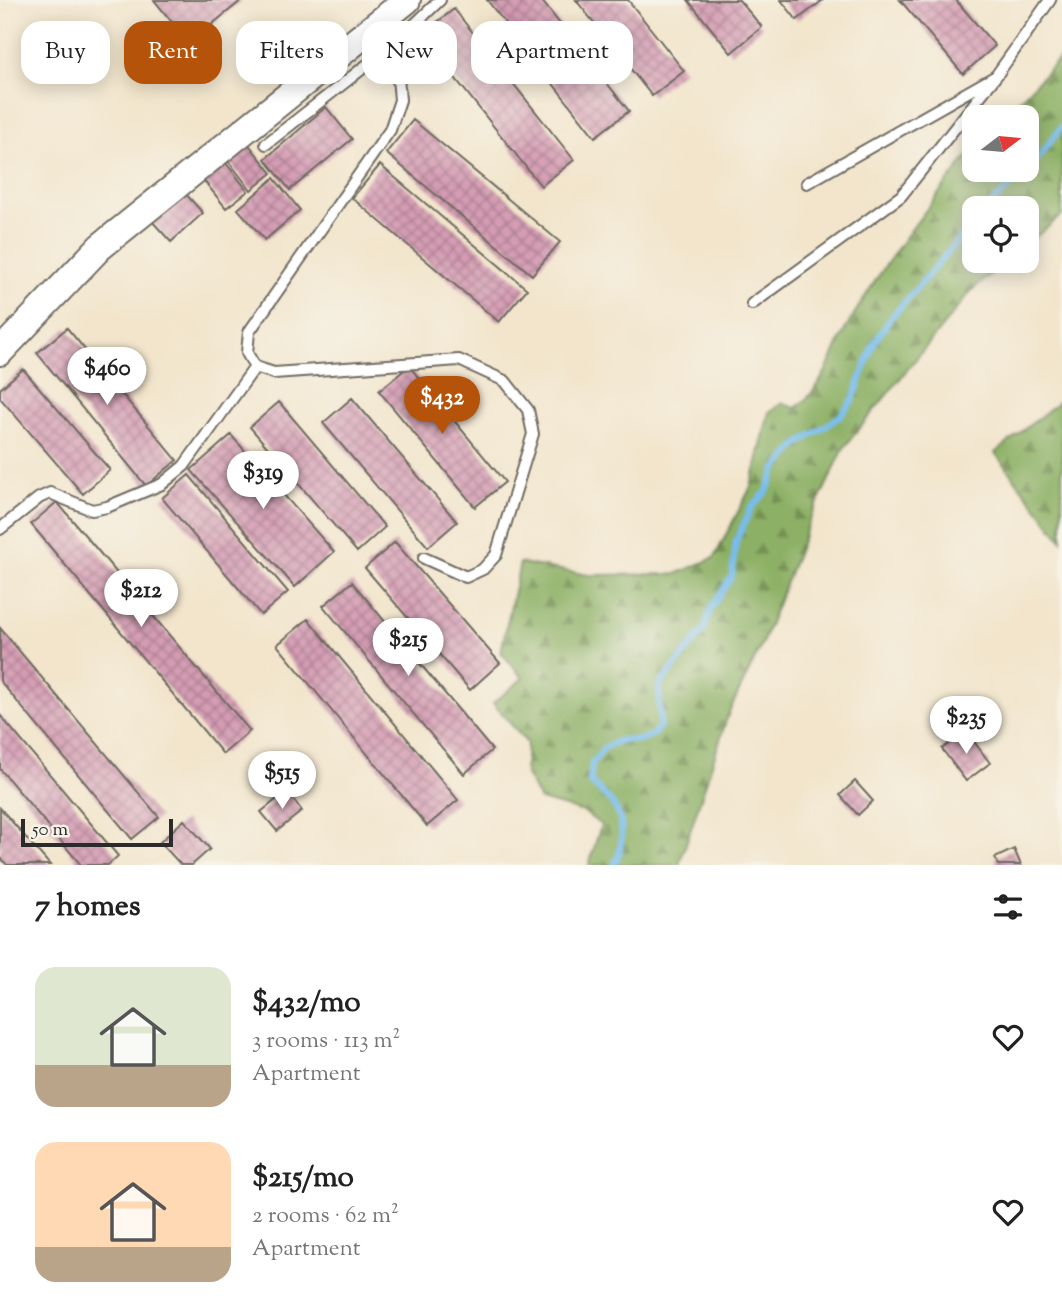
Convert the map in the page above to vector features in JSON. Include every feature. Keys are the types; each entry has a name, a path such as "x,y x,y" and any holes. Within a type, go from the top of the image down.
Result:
{"street":[{"path":"0,352 100,247 407,0"}],"lane":[{"path":"418,21 440,0"},
{"path":"752,304 901,196 996,76 1050,0"},
{"path":"266,144 362,69"},
{"path":"807,183 996,76"},
{"path":"399,84 400,100 390,130 249,332 247,353 255,367 275,373 459,360 505,381 528,410 533,434 496,555 484,569 467,577 424,558"},
{"path":"0,529 38,498 50,493 92,510 107,507 162,484 184,466 255,367"}],"green space":[{"path":"1062,56 1062,215 1039,234 1039,196 962,196 962,273 993,273 972,290 845,446 812,515 761,646 729,712 679,865 589,865 601,825 584,812 540,800 525,773 527,743 493,703 523,678 501,652 520,563 589,575 676,574 714,558 751,487 769,412 782,403 795,408 813,391 849,323 878,277 962,164 962,182 1040,182 1040,105 1015,105"},
{"path":"1062,399 1062,540 995,453"}],"building":[{"path":"154,0 242,0 216,21 171,21"},
{"path":"487,0 541,0 558,21 504,21"},
{"path":"576,0 628,0 684,71 652,96 633,72 633,21 593,21"},
{"path":"688,0 739,0 762,27 731,53"},
{"path":"781,0 823,0 797,20"},
{"path":"900,0 956,0 995,46 963,74"},
{"path":"454,9 471,30 471,84 514,84 574,160 541,186 457,80 457,21 439,21"},
{"path":"553,84 608,84 629,111 595,137"},
{"path":"326,107 352,139 290,190 265,159"},
{"path":"413,120 560,242 532,275 386,153"},
{"path":"245,140 272,173 251,190 225,157"},
{"path":"222,158 248,191 226,208 200,176"},
{"path":"380,165 527,289 499,322 352,198"},
{"path":"274,178 300,210 265,240 238,209"},
{"path":"183,191 203,213 171,242 151,220"},
{"path":"67,328 177,460 146,486 37,353"},
{"path":"409,366 505,482 475,507 379,391"},
{"path":"23,369 110,470 83,494 0,398 0,389"},
{"path":"352,398 457,522 428,547 323,423"},
{"path":"279,402 385,527 357,552 250,427"},
{"path":"231,435 334,552 295,587 191,470"},
{"path":"189,475 288,592 261,615 162,498"},
{"path":"57,502 250,731 223,754 31,524"},
{"path":"395,542 500,663 470,690 365,568"},
{"path":"352,582 492,750 464,774 323,606"},
{"path":"308,619 458,800 427,826 277,645"},
{"path":"0,628 159,817 132,839 0,681"},
{"path":"0,715 118,856 108,865 81,865 0,769"},
{"path":"966,731 990,763 966,781 942,749"},
{"path":"855,781 873,801 858,815 840,795"},
{"path":"287,791 302,811 277,831 261,812"},
{"path":"0,808 50,865 7,865 0,857"},
{"path":"184,820 210,849 192,865 181,865 160,842"},
{"path":"1014,849 1021,865 998,865 995,858"}],"waterway":[{"path":"1000,196 1035,162 1062,126"},
{"path":"614,865 621,844 620,819 612,803 590,782 592,764 604,748 620,740 640,740 654,734 660,725 659,686 704,630 711,608 732,576 736,541 751,508 767,491 776,469 797,445 839,417 853,400 873,345 889,320 962,236"}]}
